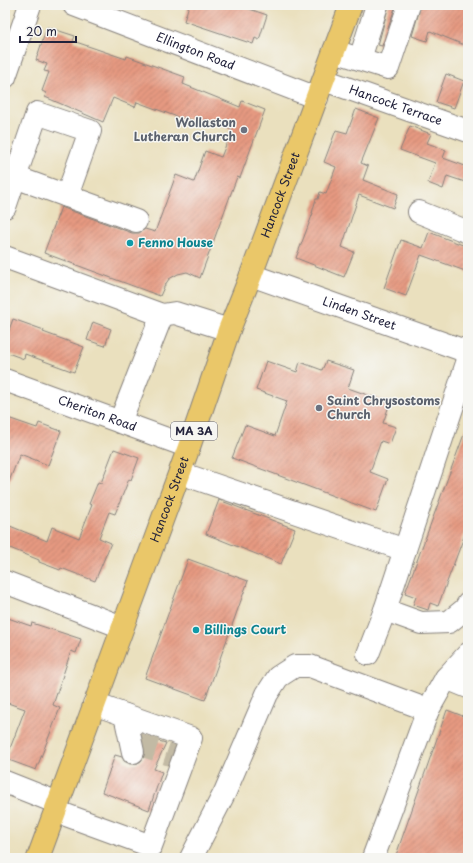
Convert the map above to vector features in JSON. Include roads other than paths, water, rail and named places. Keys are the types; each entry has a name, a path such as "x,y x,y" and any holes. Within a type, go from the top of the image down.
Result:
{"main road":[{"name":"Hancock Street","path":"38,858 180,473 229,330 251,275 351,5"}],"street":[{"path":"5,77 30,5"},
{"name":"Ellington Road","path":"74,5 320,89"},
{"path":"360,59 377,5"},
{"path":"334,51 388,68 409,5"},
{"name":"Hancock Terrace","path":"320,89 468,131"},
{"path":"5,207 37,112 90,131 67,196"},
{"path":"15,177 136,221"},
{"path":"419,212 468,232"},
{"path":"5,257 162,315 175,313 229,330"},
{"name":"Linden Street","path":"251,275 468,352"},
{"path":"120,422 162,315"},
{"path":"368,654 386,610 468,360"},
{"name":"Cheriton Road","path":"5,380 189,447"},
{"path":"180,473 405,550"},
{"path":"5,582 122,627"},
{"path":"386,610 421,623 449,622 465,609 468,604"},
{"path":"373,858 428,710 446,678 468,654"},
{"path":"191,858 224,792 267,694 278,677 295,666 310,666 428,710"},
{"path":"446,678 468,686"},
{"path":"94,704 191,738 148,845"},
{"path":"125,715 134,747"},
{"path":"148,845 176,757"},
{"path":"5,782 56,807 148,845"}],"tunnel":[{"path":"135,743 176,757"}],"place":[{"name":"Wollaston Lutheran Church","path":"244,130"},
{"name":"Fenno House","path":"130,243"},
{"name":"Saint Chrysostoms Church","path":"319,408"},
{"name":"Billings Court","path":"196,630"}]}
